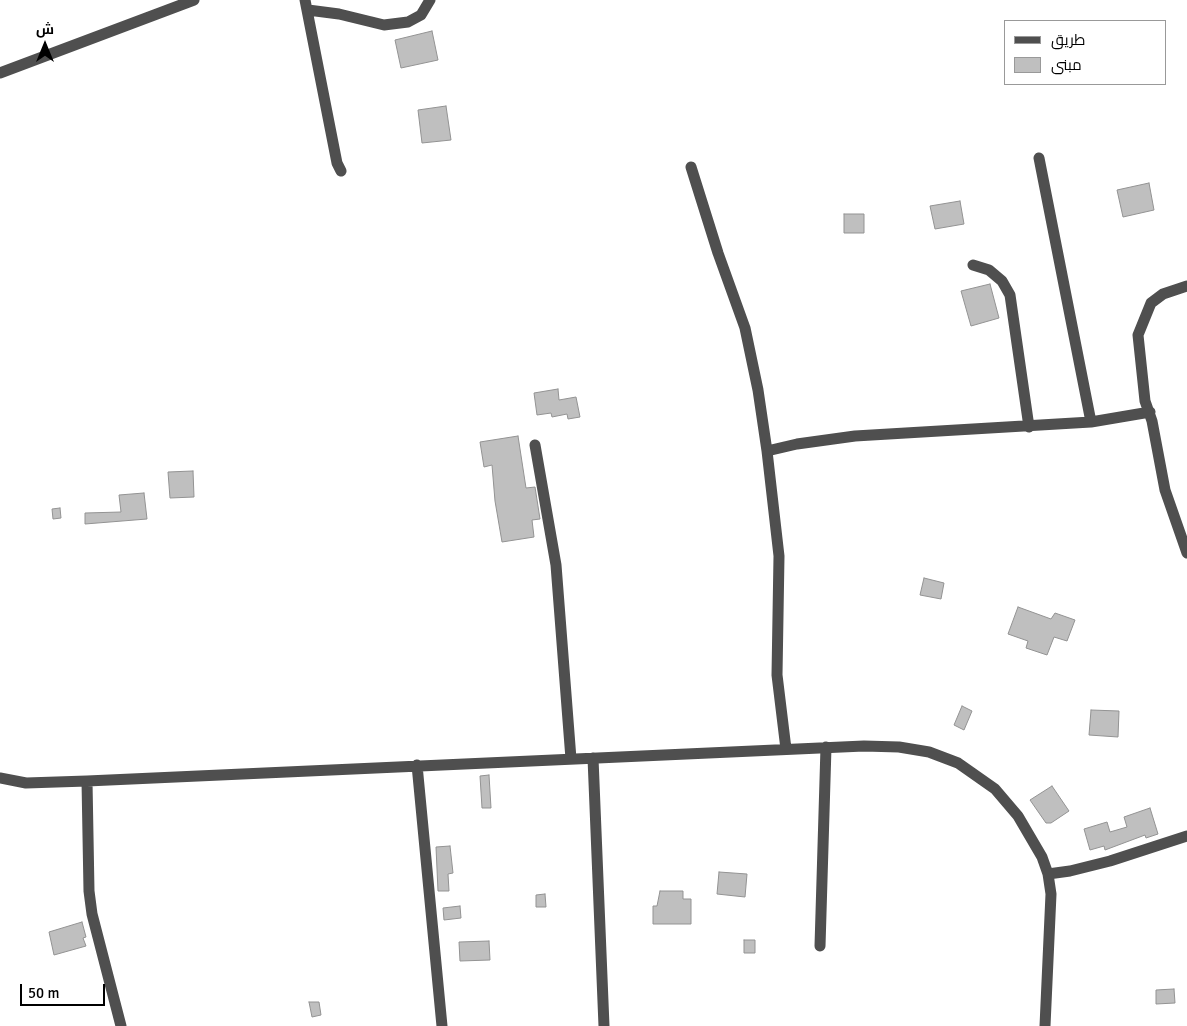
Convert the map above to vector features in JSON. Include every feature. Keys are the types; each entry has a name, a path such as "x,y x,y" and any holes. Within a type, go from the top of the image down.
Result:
{"street":[{"path":"0,73 123,25 194,0"},
{"path":"341,171 337,163 307,5 384,25 408,22 421,15 430,0"},
{"path":"1039,158 1091,422"},
{"path":"691,168 718,253 745,328 758,390 779,556 777,675 786,748"},
{"path":"972,265 989,270 1002,281 1010,295 1029,426"},
{"path":"1187,286 1163,294 1151,303 1138,335 1142,387 1150,412 1165,490 1187,553"},
{"path":"767,451 797,444 855,436 1091,422 1150,412"},
{"path":"535,445 556,565 571,759"},
{"path":"820,946 826,747"},
{"path":"0,778 26,783 87,781 786,748 914,748 944,756 984,779 1012,808 1038,847 1048,874 1051,913 1044,1026"},
{"path":"592,758 604,1026"},
{"path":"416,765 442,1026"},
{"path":"87,781 89,890 92,914 121,1026"},
{"path":"1048,874 1070,871 1110,861 1187,836"}],"building":[{"path":"432,31 438,60 401,68 395,40"},
{"path":"446,106 451,140 422,143 418,110"},
{"path":"1149,183 1154,210 1123,217 1117,190"},
{"path":"960,201 964,224 935,229 930,206"},
{"path":"844,214 864,214 864,233 844,233"},
{"path":"990,284 999,318 971,326 961,291"},
{"path":"558,389 559,400 576,397 580,417 568,419 567,414 552,417 551,413 537,415 534,393"},
{"path":"518,436 526,488 535,487 540,519 532,520 534,537 502,542 495,501 492,465 484,467 480,442"},
{"path":"193,471 194,497 170,498 168,472"},
{"path":"144,493 147,519 85,524 85,513 121,512 119,495"},
{"path":"60,508 61,518 53,519 52,509"},
{"path":"924,578 944,583 941,599 920,595"},
{"path":"1018,607 1051,619 1055,613 1075,620 1067,641 1054,637 1047,655 1026,648 1028,641 1008,634"},
{"path":"962,706 972,711 964,730 954,725"},
{"path":"1091,710 1119,711 1118,737 1089,735"},
{"path":"489,775 491,808 482,808 480,776"},
{"path":"1052,786 1069,811 1051,823 1046,823 1030,800"},
{"path":"1150,808 1158,834 1146,838 1145,835 1105,850 1104,846 1090,850 1084,829 1107,822 1110,832 1127,827 1124,817"},
{"path":"450,846 453,873 448,874 449,891 438,891 436,847"},
{"path":"719,872 747,874 745,897 717,894"},
{"path":"660,891 683,891 683,899 691,899 691,924 653,924 653,906 657,906"},
{"path":"545,894 546,907 536,907 536,895"},
{"path":"460,906 461,918 444,920 443,908"},
{"path":"82,922 86,937 83,938 86,946 54,955 49,932"},
{"path":"744,940 755,940 755,953 744,953"},
{"path":"489,941 490,960 460,961 459,942"},
{"path":"1174,989 1175,1003 1156,1004 1156,990"},
{"path":"309,1002 319,1002 321,1015 312,1017"}]}
